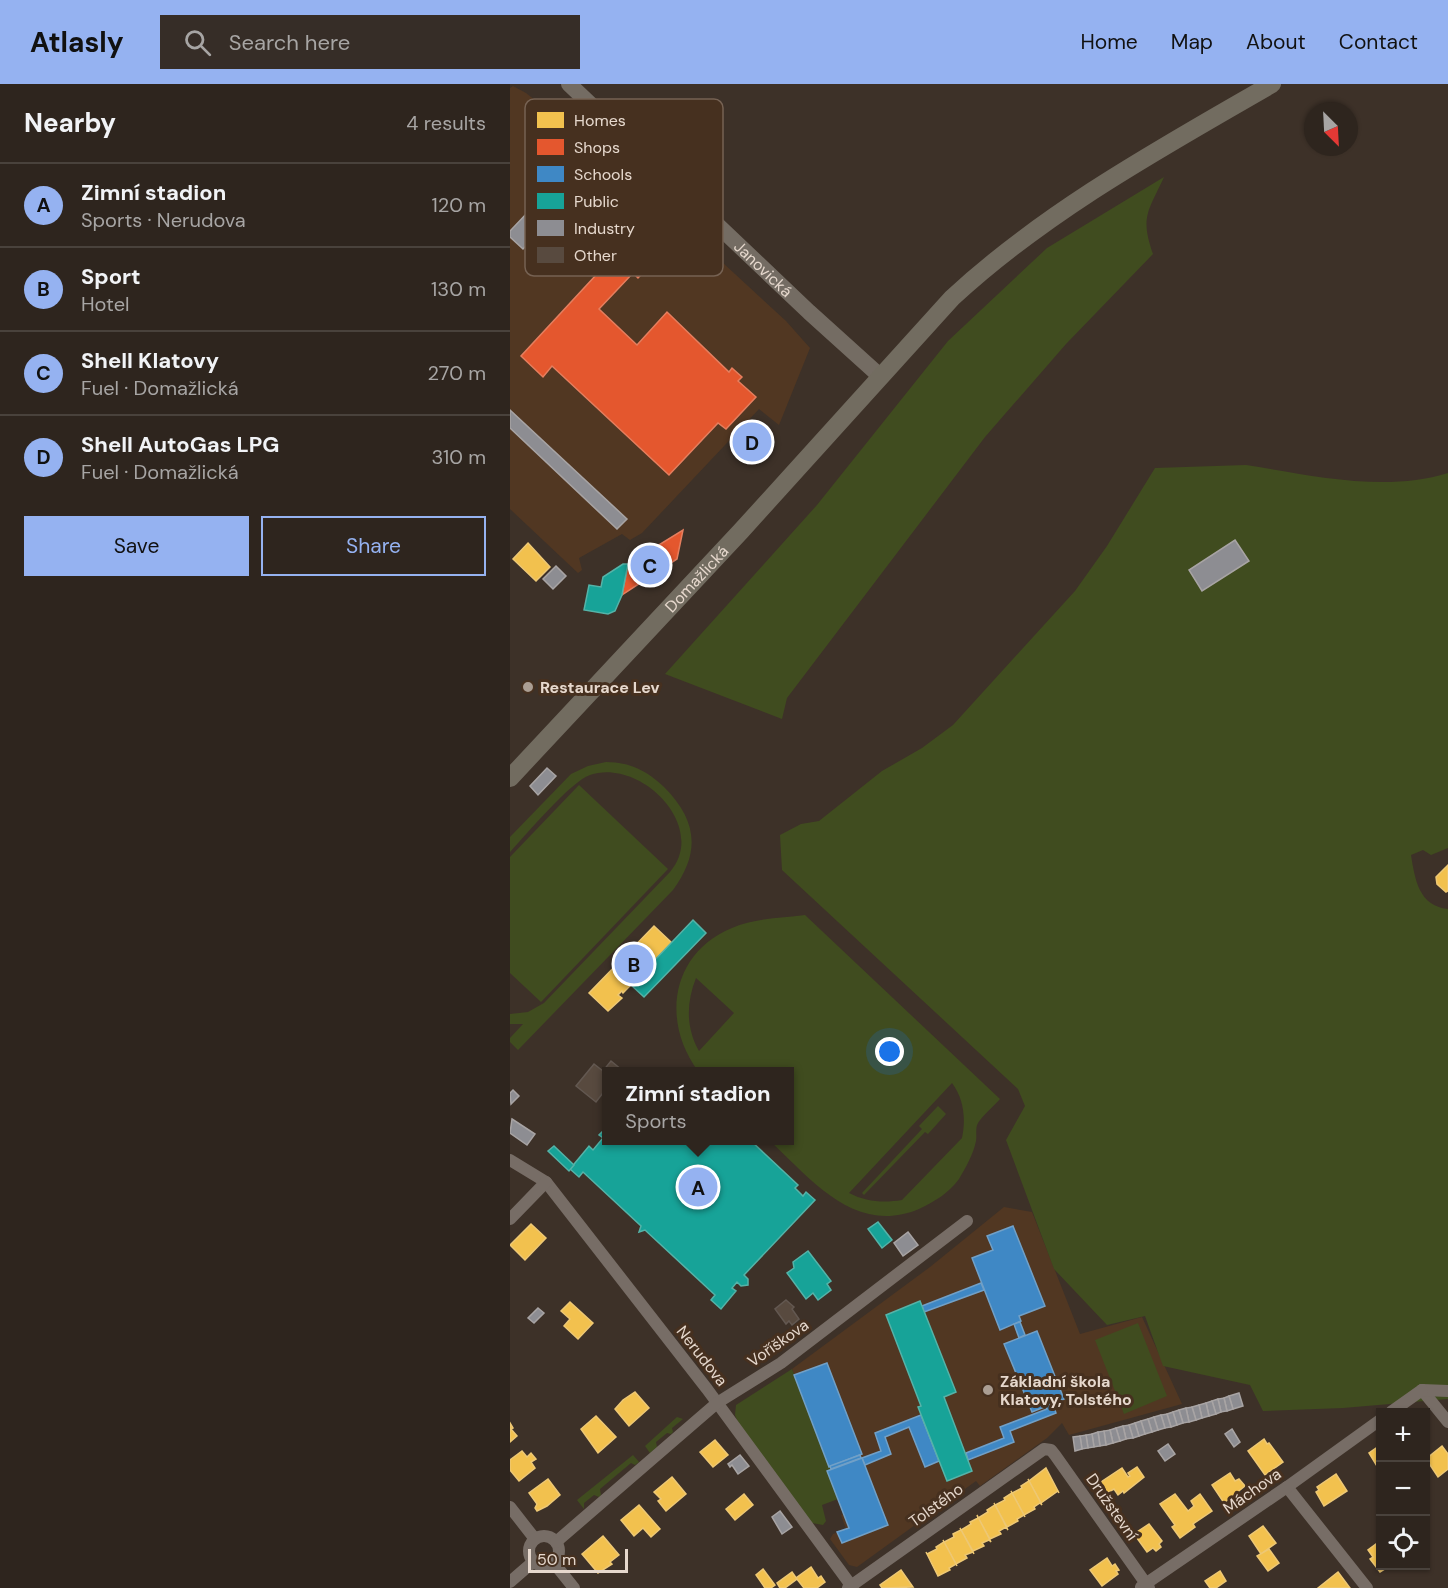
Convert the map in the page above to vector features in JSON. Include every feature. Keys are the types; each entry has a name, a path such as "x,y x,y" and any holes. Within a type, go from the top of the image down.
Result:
{"main road":[{"name":"Janovická","path":"569,84 585,99"},
{"name":"Domažlická","path":"510,778 741,531 952,298 1011,248 1138,163 1272,84"},
{"name":"Janovická","path":"723,230 881,377"}],"street":[{"name":"Nerudova","path":"510,1160 546,1182 717,1403 851,1587"},
{"path":"510,1220 546,1182"},
{"name":"Voříškova","path":"556,1542 717,1403 781,1364 967,1221"},
{"path":"1422,1390 1448,1422"},
{"path":"1398,1408 1422,1390 1448,1391"},
{"name":"Máchova","path":"1145,1587 1376,1423"},
{"name":"Tolstého","path":"851,1587 1044,1449"},
{"name":"Družstevní","path":"1044,1449 1051,1450 1055,1455 1145,1587"},
{"path":"1287,1487 1367,1588"},
{"path":"510,1507 535,1539"},
{"path":"545,1536 556,1542 559,1553 554,1563 545,1566 533,1562 529,1550 535,1539 545,1536"},
{"path":"510,1582 533,1562"},
{"path":"554,1563 574,1588"}],"shaded area":[{"path":"513,86 534,99 525,99 525,276 723,276 723,263 786,321 810,348 779,425 759,409 642,533 630,540 622,534 579,558 582,570 578,573 510,509 510,88"},
{"name":"Základní škola Klatovy, Tolstého","path":"1004,1207 1032,1212 1080,1334 1142,1317 1182,1404 1069,1435 1062,1423 1047,1438 980,1486 976,1481 857,1567 849,1565 830,1539 833,1534 846,1529 841,1515 843,1514 827,1471 831,1469 792,1369 930,1267"}],"green space":[{"path":"1164,177 1148,215 1147,231 1153,254 1066,344 985,437 787,698 782,719 665,674 817,505 948,341 1047,248"},
{"path":"1246,465 1322,477 1373,482 1424,479 1448,473 1448,848 1431,855 1423,850 1411,855 1414,874 1420,890 1431,903 1448,909 1448,1399 1343,1408 1263,1411 1250,1385 1163,1366 1145,1316 1107,1325 1054,1269 1006,1140 1025,1106 1018,1089 782,870 780,835 801,824 819,821 882,771 922,748 953,725 1075,591 1107,546 1155,468"},
{"path":"606,762 623,764 645,772 675,799 689,824 691,849 688,863 673,890 518,1050 510,1042 510,1038 523,1024 510,1024 510,1014 528,1012 544,1003 670,872 680,854 681,835 675,817 663,800 648,786 629,777 609,772 590,775 571,787 510,852 510,837 571,774 588,766"},
{"path":"579,785 668,869 541,1002 510,973 510,857"},
{"path":"805,915 1000,1099 978,1123 976,1141 967,1165 951,1189 941,1197 919,1209 896,1215 874,1215 855,1209 836,1199 818,1186 774,1145 794,1145 794,1067 695,1067 686,1052 679,1031 676,1010 678,990 685,971 696,954 712,939 732,928 759,920","holes":["696,978 734,1013 699,1051 692,1033 689,1015 690,997","952,1083 963,1109 962,1138 902,1200 875,1201 849,1193"]},
{"path":"938,1106 946,1114 928,1134 925,1132 864,1195 862,1193 922,1129 919,1126"},
{"path":"1138,1323 1167,1396 1124,1414 1095,1340"},
{"path":"792,1369 831,1469 827,1471 838,1499 822,1505 826,1521 823,1525 812,1523 740,1427 735,1415 736,1405"},
{"path":"677,1417 683,1419 672,1428 671,1434 667,1433 656,1442 657,1447 650,1453 645,1446"},
{"path":"633,1455 639,1462 635,1465 631,1463 600,1489 601,1495 599,1497 594,1495 584,1503 584,1509 577,1500"}],"building: Homes":[{"path":"528,543 550,567 536,581 513,559"},
{"path":"1448,865 1448,891 1446,892 1437,884 1436,877"},
{"path":"654,926 672,943 623,993 622,991 618,995 622,998 608,1011 589,993"},
{"path":"531,1224 546,1238 525,1260 510,1245"},
{"path":"570,1302 593,1323 578,1339 564,1326 570,1319 561,1311"},
{"path":"635,1392 649,1408 629,1426 615,1409"},
{"path":"596,1416 616,1437 598,1453 581,1429"},
{"path":"510,1423 513,1428 511,1429 517,1436 510,1442"},
{"path":"1264,1439 1283,1462 1265,1475 1248,1451"},
{"path":"715,1440 728,1455 713,1467 700,1452"},
{"path":"1442,1446 1448,1454 1448,1469 1438,1477 1430,1465 1430,1456"},
{"path":"1376,1448 1376,1464 1369,1453"},
{"path":"522,1451 527,1457 531,1453 536,1459 531,1462 535,1468 519,1481 510,1470 510,1460"},
{"path":"1137,1467 1144,1477 1124,1493 1123,1491 1118,1495 1114,1489 1105,1494 1098,1484 1122,1468 1128,1477 1130,1476 1128,1473"},
{"path":"1046,1468 1058,1491 1041,1503 1029,1481"},
{"path":"1230,1473 1235,1481 1239,1479 1245,1486 1224,1503 1212,1485"},
{"path":"1336,1474 1347,1491 1324,1506 1316,1492 1319,1490 1317,1487"},
{"path":"672,1477 686,1494 666,1511 658,1501 661,1499 654,1492"},
{"path":"548,1479 560,1495 537,1511 535,1508 537,1504 529,1493"},
{"path":"1028,1479 1042,1505 1040,1503 1024,1515 1012,1493 1022,1488 1021,1486 1029,1481"},
{"path":"1011,1491 1024,1515 1007,1527 995,1505 1005,1500 1004,1498 1012,1493"},
{"path":"744,1494 753,1505 735,1520 726,1509"},
{"path":"1175,1494 1188,1511 1194,1506 1191,1501 1200,1494 1212,1511 1193,1524 1195,1527 1180,1538 1172,1527 1175,1525 1160,1504"},
{"path":"994,1503 1008,1530 1006,1527 999,1531 1001,1534 990,1539 978,1518 988,1512 987,1510 995,1505"},
{"path":"639,1505 660,1529 651,1537 643,1528 634,1536 621,1520"},
{"path":"977,1515 991,1542 989,1540 982,1543 984,1546 973,1551 961,1530 978,1518"},
{"path":"1149,1524 1162,1541 1159,1544 1161,1547 1156,1551 1153,1548 1147,1552 1134,1534"},
{"path":"1263,1526 1276,1543 1261,1554 1249,1536"},
{"path":"960,1528 973,1552 965,1555 967,1558 956,1564 944,1542 954,1537 953,1534 961,1530"},
{"path":"603,1536 619,1555 610,1562 612,1564 598,1573 582,1554"},
{"path":"943,1540 956,1564 938,1576 927,1554 937,1549 936,1547 944,1542"},
{"path":"1376,1544 1376,1567 1370,1559 1373,1557 1368,1550"},
{"path":"1269,1549 1279,1563 1268,1571 1257,1556"},
{"path":"1107,1558 1112,1566 1115,1564 1119,1570 1116,1571 1118,1574 1102,1586 1090,1570"},
{"path":"811,1567 818,1578 821,1576 825,1582 817,1588 804,1588 796,1578"},
{"path":"763,1569 775,1585 771,1588 765,1588 756,1575"},
{"path":"901,1570 913,1587 882,1588 880,1585"},
{"path":"1220,1571 1226,1581 1216,1588 1210,1588 1205,1581"},
{"path":"792,1572 797,1579 785,1588 780,1588 777,1583"},
{"path":"1338,1572 1350,1588 1318,1588"}],"building: Shops":[{"path":"595,276 630,276 599,309 637,345 667,312 729,372 732,368 742,377 738,381 756,397 726,429 718,423 669,475 552,366 543,377 521,356"},
{"path":"755,435 759,440 750,449 745,444"},
{"path":"683,530 677,559 622,595 628,564"}],"building: Schools":[{"path":"1013,1226 1045,1306 1019,1316 1021,1321 1000,1330 972,1258 993,1250 987,1236"},
{"path":"981,1283 984,1290 924,1312 922,1306"},
{"path":"1020,1322 1025,1335 1019,1338 1014,1324"},
{"path":"1037,1331 1064,1399 1032,1412 1004,1344"},
{"path":"827,1363 862,1454 829,1467 794,1375"},
{"path":"1053,1404 1056,1413 1010,1431 1014,1442 968,1460 966,1453 1004,1438 1000,1427 1047,1409 1046,1406"},
{"path":"921,1415 939,1461 925,1467 909,1427 885,1437 891,1454 865,1465 862,1458 881,1451 875,1433"},
{"path":"860,1455 861,1458 831,1469 830,1466"},
{"path":"862,1458 888,1525 842,1543 837,1532 849,1528 827,1471"}],"building: Public":[{"path":"623,564 628,564 622,595 615,611 608,614 584,610 589,585 601,587 603,577"},
{"path":"693,920 706,933 644,997 631,985"},
{"path":"602,1139 602,1145 755,1145 798,1185 795,1188 803,1196 806,1192 815,1200 744,1275 748,1279 748,1285 741,1286 737,1282 732,1288 736,1291 721,1309 711,1300 715,1295 645,1230 639,1232 641,1226 583,1172 579,1177 570,1169 589,1146 593,1150"},
{"path":"554,1146 574,1165 569,1171 548,1151"},
{"path":"878,1222 892,1240 882,1248 868,1229"},
{"path":"808,1251 831,1281 827,1284 831,1290 818,1300 813,1293 806,1299 787,1273 794,1268 793,1262"},
{"path":"920,1301 956,1392 944,1397 972,1471 947,1481 886,1315"}],"building: Industry":[{"path":"525,215 525,247 523,249 510,237 510,231"},
{"path":"510,410 627,519 617,529 510,428"},
{"path":"1235,540 1249,561 1202,591 1189,570"},
{"path":"556,566 566,576 553,589 543,579"},
{"path":"547,768 556,776 538,795 530,786"},
{"path":"513,1090 519,1096 511,1104 510,1093"},
{"path":"512,1119 535,1134 527,1145 510,1133"},
{"path":"908,1232 918,1245 903,1256 894,1243"},
{"path":"538,1308 544,1313 534,1323 528,1318"},
{"path":"1239,1393 1243,1406 1233,1409 1229,1396"},
{"path":"1229,1396 1233,1409 1227,1411 1224,1398"},
{"path":"1224,1398 1227,1411 1221,1412 1218,1399"},
{"path":"1218,1399 1221,1412 1216,1414 1212,1401"},
{"path":"1212,1401 1216,1414 1209,1416 1206,1403"},
{"path":"1206,1403 1209,1416 1202,1418 1199,1405"},
{"path":"1199,1405 1202,1418 1196,1420 1192,1407"},
{"path":"1192,1407 1196,1420 1189,1422 1186,1408"},
{"path":"1186,1408 1189,1422 1183,1423 1179,1410"},
{"path":"1179,1410 1183,1423 1177,1425 1173,1412"},
{"path":"1173,1412 1177,1425 1171,1427 1167,1414"},
{"path":"1167,1414 1171,1427 1165,1428 1161,1415"},
{"path":"1161,1415 1165,1428 1158,1430 1154,1417"},
{"path":"1154,1417 1158,1430 1152,1432 1148,1419"},
{"path":"1148,1419 1152,1432 1145,1434 1141,1421"},
{"path":"1141,1421 1145,1434 1139,1436 1135,1423"},
{"path":"1135,1423 1139,1436 1133,1438 1129,1425"},
{"path":"1129,1425 1133,1438 1126,1439 1123,1426"},
{"path":"1123,1426 1126,1439 1120,1441 1116,1428"},
{"path":"1116,1428 1120,1441 1113,1443 1110,1430"},
{"path":"1232,1429 1240,1442 1234,1447 1225,1434"},
{"path":"1110,1430 1113,1443 1106,1445 1104,1431"},
{"path":"1104,1431 1106,1445 1100,1446 1098,1432"},
{"path":"1098,1432 1100,1446 1094,1447 1092,1434"},
{"path":"1092,1434 1094,1447 1088,1448 1086,1435"},
{"path":"1086,1435 1088,1448 1082,1449 1080,1436"},
{"path":"1080,1436 1082,1449 1075,1451 1073,1437"},
{"path":"1168,1444 1175,1454 1165,1461 1158,1451"},
{"path":"740,1455 749,1466 738,1474 732,1465 730,1467 728,1464"},
{"path":"780,1511 792,1527 782,1534 772,1517"}],"building: Other":[{"path":"611,1061 618,1067 606,1067"},
{"path":"594,1064 602,1070 602,1094 596,1102 576,1086"},
{"path":"786,1300 794,1307 792,1309 799,1319 792,1325 789,1321 786,1324 775,1309"}],"place":[{"name":"Shell AutoGas LPG","path":"752,442"},
{"name":"Shell Klatovy","path":"650,565"},
{"name":"Restaurace Lev","path":"528,687"},
{"name":"Sport","path":"634,964"},
{"name":"Zimní stadion","path":"698,1187"},
{"name":"Základní škola Klatovy, Tolstého","path":"988,1390"}]}
